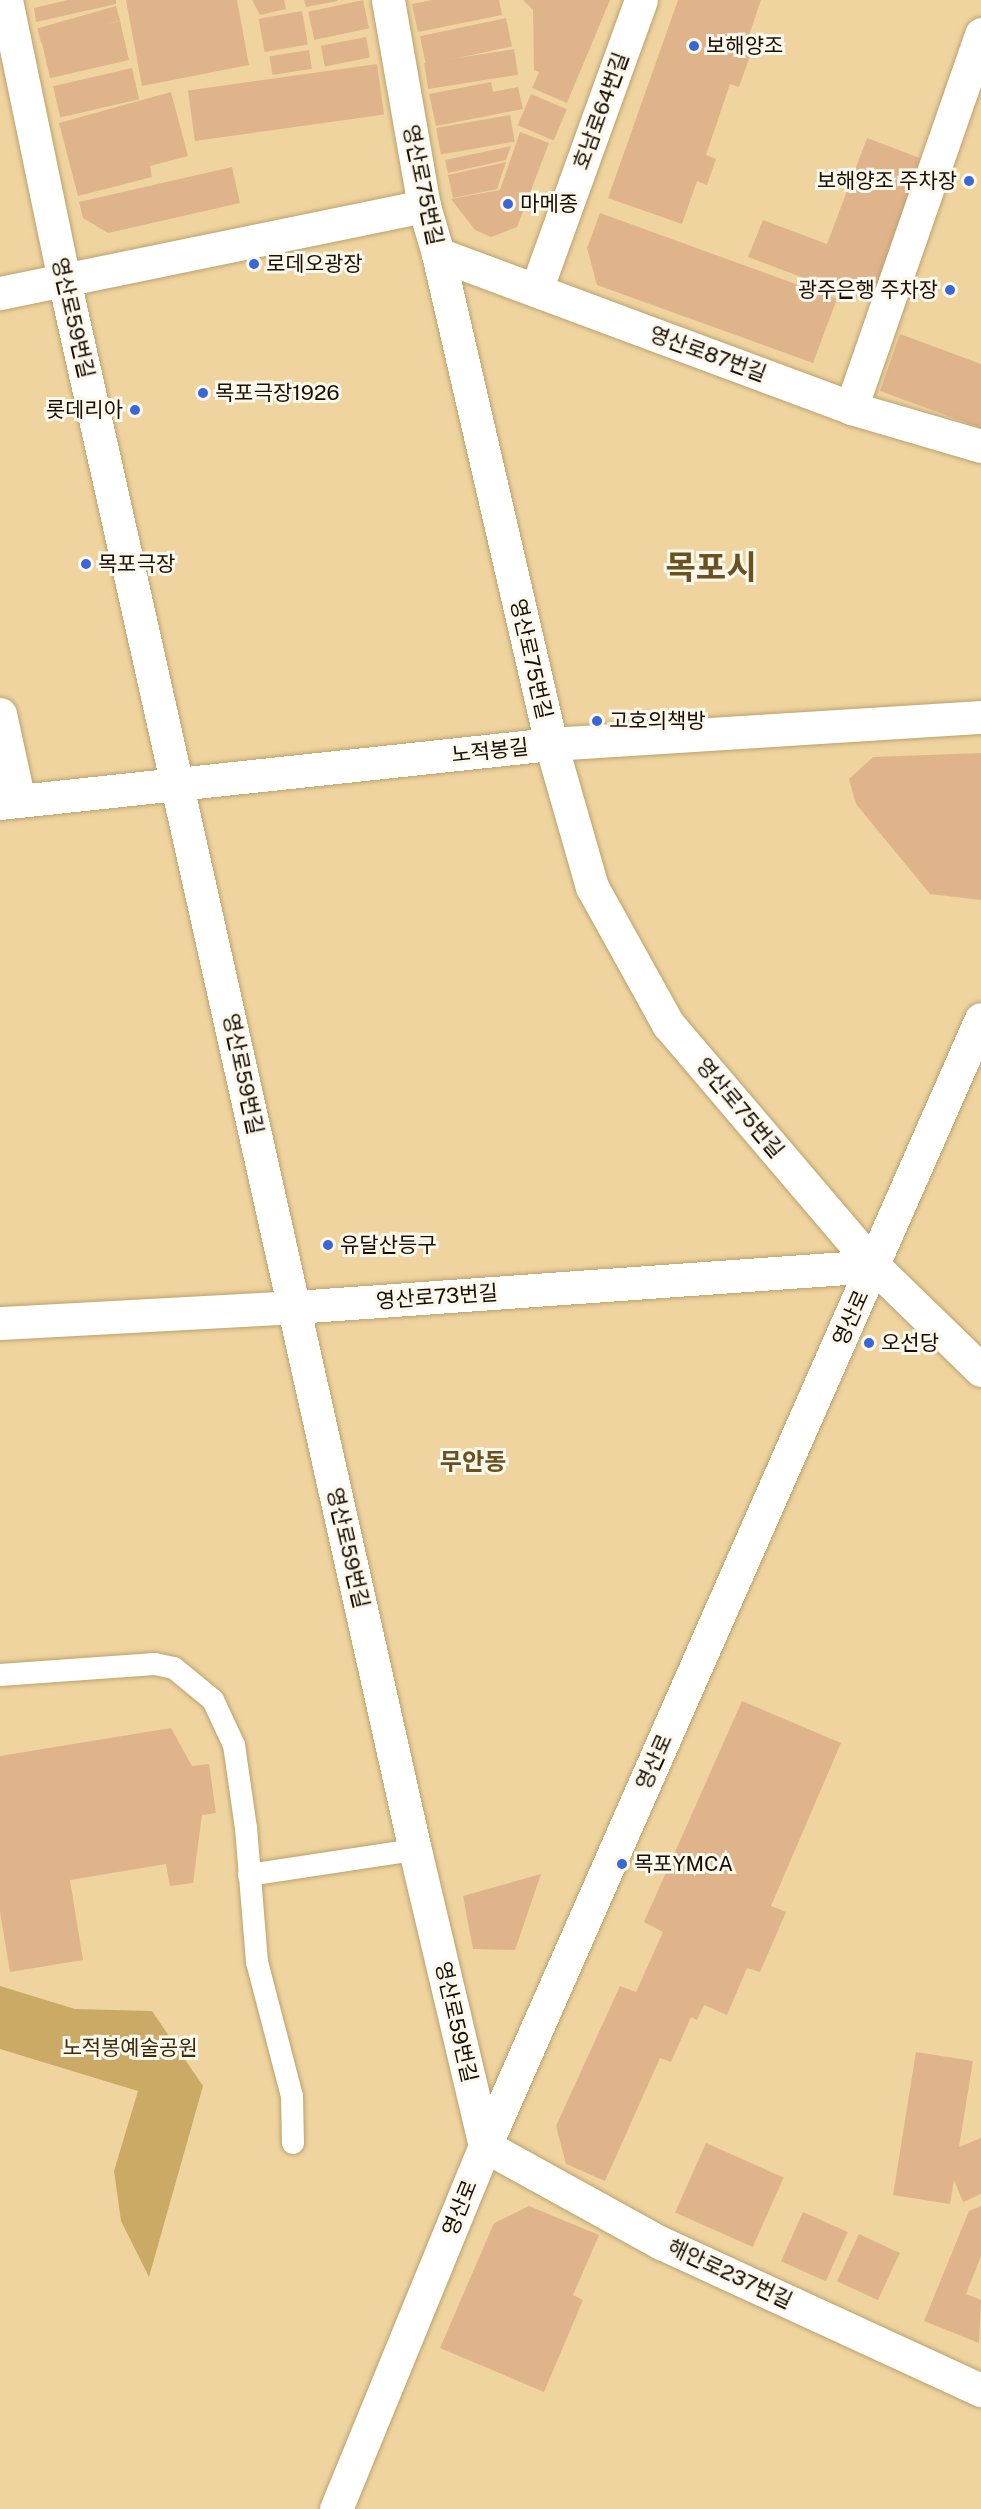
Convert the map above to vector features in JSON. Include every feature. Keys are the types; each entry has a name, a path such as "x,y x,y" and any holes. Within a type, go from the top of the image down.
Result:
{"street":[{"name":"영산로59번길","path":"6,0 64,280 179,785 415,1850 485,2146"},
{"name":"영산로75번길","path":"388,0 424,206 438,254 551,744 591,887 668,1024 874,1266 981,1370"},
{"name":"호남로64번길","path":"536,290 641,0"},
{"path":"851,408 981,34"},
{"path":"0,293 424,206"},
{"name":"영산로87번길","path":"438,254 851,408 981,446"},
{"path":"0,714 9,802"},
{"name":"노적봉길","path":"9,802 551,744 981,717"},
{"name":"영산로","path":"336,2509 485,2146 981,1019"},
{"name":"영산로73번길","path":"0,1323 295,1307 874,1266"},
{"name":"해안로237번길","path":"485,2146 661,2243 981,2390"}],"lane":[{"path":"0,1675 155,1664 174,1668 213,1700 234,1745 257,1962 292,2097 293,2143"},
{"path":"249,1875 415,1850"}],"green space":[{"name":"노적봉예술공원","path":"0,1986 75,2009 152,2011 203,2086 149,2277 121,2221 114,2171 138,2091 0,2049"}],"building":[{"path":"68,0 116,0 116,4 36,22 34,8"},
{"path":"126,0 237,0 249,65 142,86"},
{"path":"252,0 284,0 286,9 260,15"},
{"path":"304,0 337,0 338,1 306,7"},
{"path":"363,0 369,28 314,40 308,12"},
{"path":"432,0 499,0 502,15 418,32 412,4"},
{"path":"523,0 610,0 567,103 532,88 539,72 534,70 533,10"},
{"path":"678,0 761,0 743,53 750,56 739,87 730,84 706,155 716,159 707,185 697,181 682,224 608,198"},
{"path":"116,6 120,20 41,43 37,29"},
{"path":"302,11 308,44 265,52 259,19"},
{"path":"506,18 512,46 426,65 420,36"},
{"path":"120,21 129,60 50,78 41,39"},
{"path":"366,37 370,58 325,66 321,46"},
{"path":"514,49 518,75 428,89 424,63"},
{"path":"309,50 312,69 272,75 269,56"},
{"path":"377,64 384,115 195,141 188,91"},
{"path":"132,68 139,99 60,117 53,86"},
{"path":"491,82 493,92 518,87 523,109 436,126 429,94"},
{"path":"171,92 188,156 150,166 152,177 78,196 59,123"},
{"path":"531,94 567,109 554,141 518,125"},
{"path":"510,115 515,142 441,155 436,128"},
{"path":"520,132 549,143 517,227 491,237 475,230 451,199 500,190"},
{"path":"867,138 925,160 870,303 748,257 763,220 827,244"},
{"path":"511,146 506,160 448,173 445,160"},
{"path":"506,162 497,189 453,198 448,175"},
{"path":"232,167 240,203 108,233 83,218 79,202"},
{"path":"600,213 837,299 813,363 597,285 587,248"},
{"path":"900,334 981,364 981,428 880,391"},
{"path":"981,753 981,900 930,894 856,804 849,779 873,757"},
{"path":"742,1701 841,1743 771,1906 786,1912 760,1972 747,1968 727,2015 704,2005 697,2020 691,2017 671,2062 660,2058 605,2181 566,2164 556,2126 620,1986 636,1992 663,1932 644,1922"},
{"path":"171,1728 192,1766 209,1764 216,1813 202,1815 193,1883 170,1886 166,1864 70,1880 83,1960 10,1972 0,1912 0,1756"},
{"path":"541,1874 515,1950 473,1949 463,1896"},
{"path":"916,2052 973,2061 959,2147 981,2138 981,2194 963,2202 954,2180 950,2204 893,2195"},
{"path":"706,2143 784,2178 753,2247 675,2212"},
{"path":"529,2206 599,2235 573,2295 583,2300 544,2392 440,2348 494,2223"},
{"path":"981,2206 981,2256 966,2294 981,2300 979,2343 924,2321 969,2211"},
{"path":"803,2212 848,2232 826,2281 781,2261"},
{"path":"859,2234 900,2253 878,2300 837,2281"}],"place":[{"name":"보해양조","path":"694,46"},
{"name":"보해양조 주차장","path":"969,181"},
{"name":"마메종","path":"508,204"},
{"name":"로데오광장","path":"254,264"},
{"name":"광주은행 주차장","path":"950,290"},
{"name":"목포극장1926","path":"203,393"},
{"name":"롯데리아","path":"135,410"},
{"name":"목포극장","path":"86,564"},
{"name":"고호의책방","path":"597,721"},
{"name":"유달산등구","path":"328,1245"},
{"name":"오선당","path":"869,1343"},
{"name":"목포YMCA","path":"622,1864"}],"district":[{"name":"목포시","path":"711,568"},
{"name":"무안동","path":"473,1462"}]}
